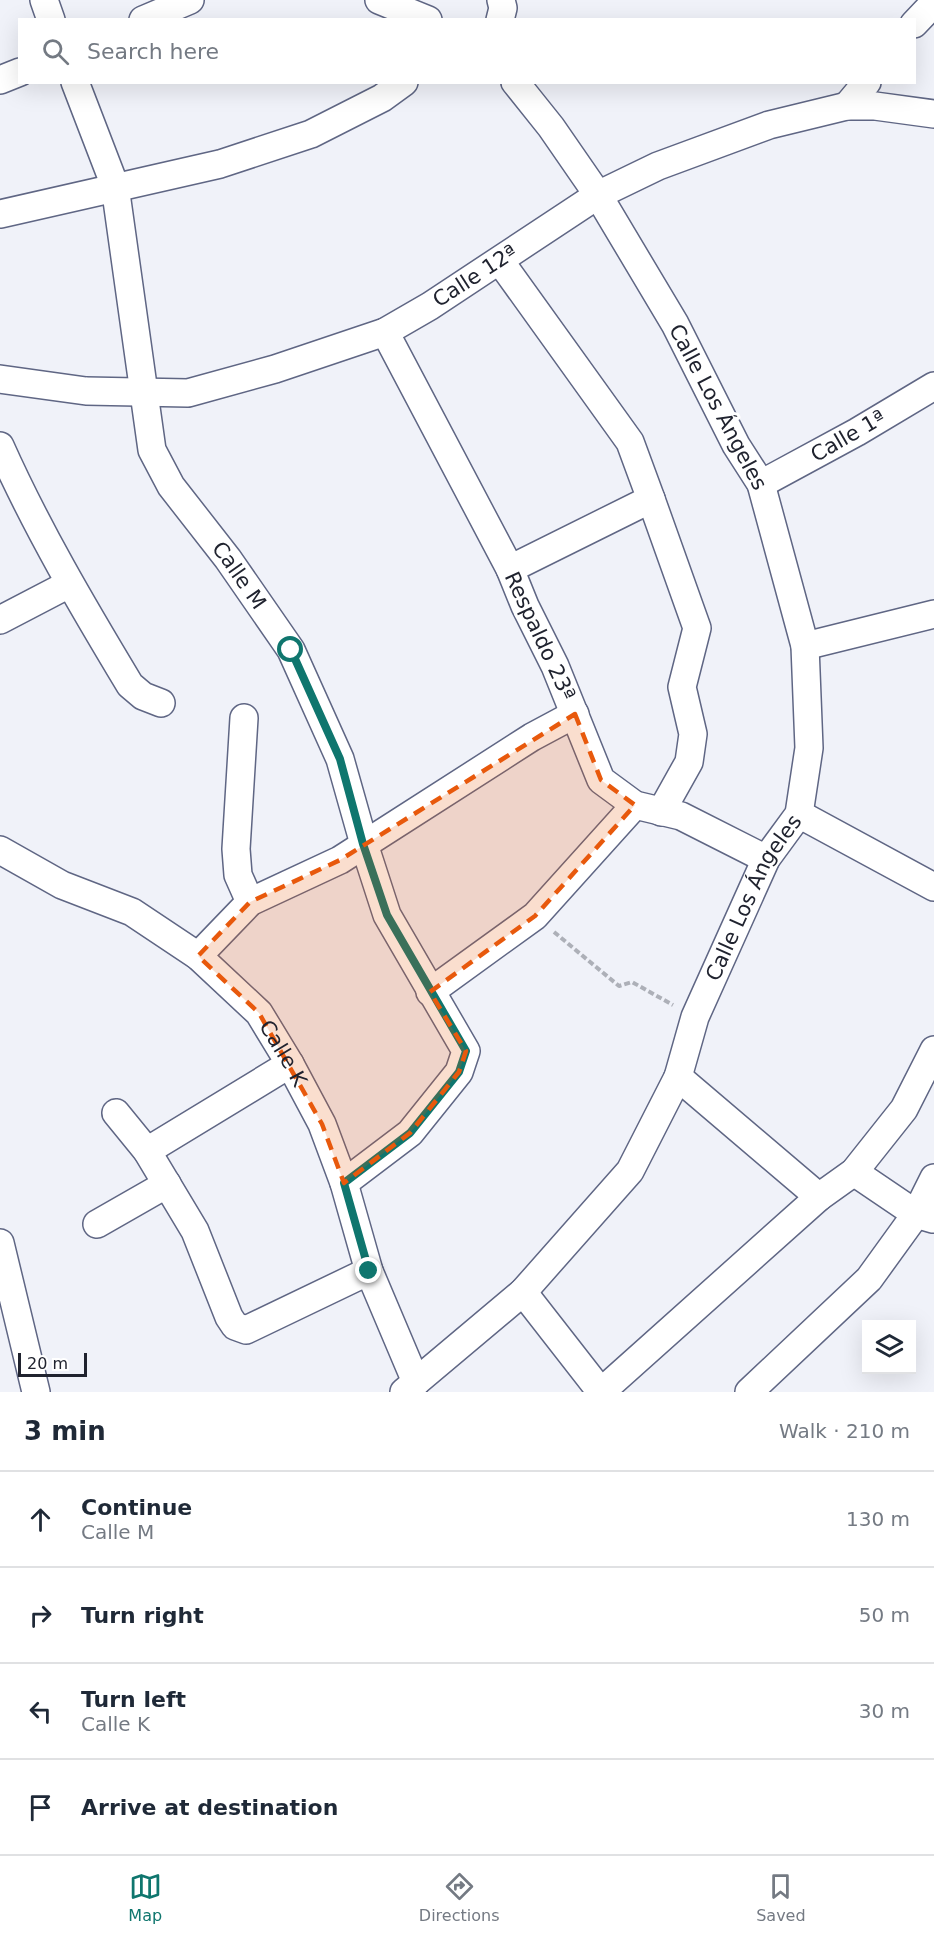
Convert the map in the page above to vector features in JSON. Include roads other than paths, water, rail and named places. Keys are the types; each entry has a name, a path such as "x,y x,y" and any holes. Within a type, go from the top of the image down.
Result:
{"street":[{"path":"44,0 50,18"},
{"path":"148,18 190,0"},
{"path":"379,0 423,18"},
{"path":"500,18 503,8 501,0"},
{"path":"0,80 18,73"},
{"name":"Calle M","path":"76,84 115,186 152,450 171,486 228,559 291,650 340,759 363,844 387,915 466,1051 459,1072 410,1133 344,1183"},
{"path":"0,214 115,186 220,164 311,134 382,98 401,84"},
{"name":"Calle Los Ángeles","path":"410,1387 523,1292 630,1171 678,1077 695,1017 766,859 799,814 809,748 805,646 761,484 736,445 675,324 598,195 517,84"},
{"path":"847,106 865,84"},
{"name":"Calle 12ª","path":"0,379 86,391 189,393 275,369 385,332 500,261 598,195 658,166 769,124 847,106 874,106 934,114"},
{"path":"500,261 630,442 697,628 682,687 693,735 689,762 661,812"},
{"name":"Respaldo 23ª","path":"385,332 510,569 575,714 601,780 635,805 681,816 766,859"},
{"name":"Calle 1ª","path":"761,484 857,432 934,386"},
{"path":"0,446 17,485 69,584 130,685 143,696 161,703"},
{"path":"510,569 651,499"},
{"path":"0,620 69,584"},
{"path":"805,646 934,614"},
{"path":"198,956 250,902 340,860 532,737 575,714"},
{"path":"243,718 236,849 238,875 250,902"},
{"path":"430,992 536,916 635,805"},
{"path":"799,814 934,887"},
{"name":"Calle K","path":"0,849 62,885 132,912 198,956 259,1013 322,1124 344,1183 369,1271 410,1387"},
{"path":"523,1292 601,1392 819,1197 854,1172 904,1109 934,1050"},
{"path":"147,1151 290,1064"},
{"path":"678,1077 819,1197"},
{"path":"116,1113 147,1151 195,1231 229,1317 235,1326 246,1330 369,1271"},
{"path":"854,1172 925,1217"},
{"path":"749,1392 869,1279 925,1217 934,1178"},
{"path":"97,1224 167,1184"},
{"path":"0,1243 36,1392"}]}
